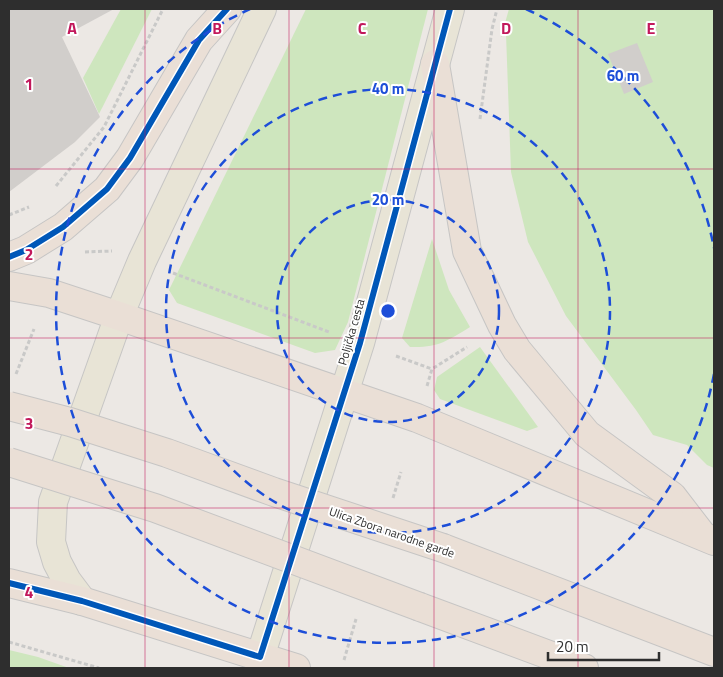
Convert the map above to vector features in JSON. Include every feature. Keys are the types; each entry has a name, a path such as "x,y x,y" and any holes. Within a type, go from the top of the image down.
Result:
{"highway":[{"path":"9,257 26,250 63,227 108,189 130,158 199,40 228,9"},
{"path":"434,64 467,251 502,325 517,350 587,434 672,496 709,538"},
{"path":"9,286 49,293 345,392 417,418 709,538"},
{"name":"Ulica Zbora narodne garde","path":"9,406 70,422 167,453 274,492 444,548 714,652"},
{"path":"9,462 155,508 584,668"},
{"path":"9,583 82,601 296,668"}],"main road":[{"path":"82,601 67,581 51,542 53,502 119,316 142,261 262,9"},
{"name":"Poljička cesta","path":"260,657 360,343 450,9"}],"path":[{"path":"51,192 104,127 164,9"},
{"path":"480,121 492,29 497,9"},
{"path":"85,252 115,251"},
{"path":"165,270 336,334"},
{"path":"15,376 34,329"},
{"path":"426,388 432,369 467,347"},
{"path":"396,356 432,369"},
{"path":"9,642 99,668"}],"green space":[{"path":"121,9 152,9 99,114 83,78"},
{"path":"306,9 428,9 348,322 335,350 315,353 177,303 169,290"},
{"path":"509,9 714,9 714,468 707,465 687,445 653,435 566,316 528,242 511,172 506,34 501,37"},
{"path":"432,239 449,290 470,327 442,343 410,347 402,338"},
{"path":"480,347 538,427 527,431 440,399 434,390 437,377"},
{"path":"9,650 38,657 69,668 9,668"}],"building":[{"path":"9,9 114,9 62,37 100,117 75,142 9,192"},
{"path":"637,43 653,82 624,94 608,54"}],"cycle path":[{"path":"9,257 26,250 63,227 107,189 130,158 199,40 227,9"},
{"path":"9,583 82,601 260,657 360,343 450,9"}]}
